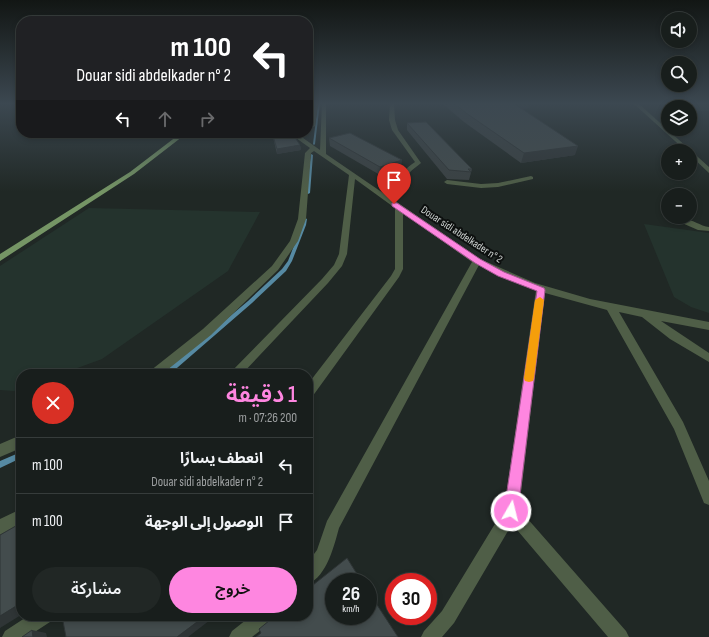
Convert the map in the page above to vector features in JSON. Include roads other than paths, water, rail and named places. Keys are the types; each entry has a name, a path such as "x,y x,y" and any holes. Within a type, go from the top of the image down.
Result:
{"main road":[{"path":"0,258 132,173 178,138"}],"street":[{"path":"323,133 323,154"},
{"path":"385,198 394,194 399,189 401,181 410,168 418,163 415,156 398,133"},
{"path":"669,133 682,144"},
{"name":"Douar sidi abdelkader n° 2","path":"299,138 477,261 501,274 541,290 644,314 709,326"},
{"path":"160,369 207,332 275,268 294,241 302,219 308,153 313,148"},
{"path":"697,158 709,171"},
{"path":"701,162 709,163"},
{"path":"240,369 325,282 338,266 343,254 352,175"},
{"path":"448,182 481,186 498,185 531,178"},
{"path":"313,387 395,277 399,269 399,208"},
{"path":"692,224 701,228 709,229"},
{"path":"313,569 324,554 332,526 477,261"},
{"path":"430,637 448,616 511,511 541,290"},
{"path":"610,306 679,426 709,498"},
{"path":"644,314 674,336 709,358"},
{"path":"0,451 16,443"},
{"path":"511,511 620,637"},
{"path":"0,527 16,519"},
{"path":"11,637 36,621"},
{"path":"238,637 259,621"}],"waterway":[{"path":"314,144 315,133"},
{"path":"308,193 312,155"},
{"path":"172,369 250,302 284,270 290,261 305,219"},
{"path":"0,465 16,457"}]}
